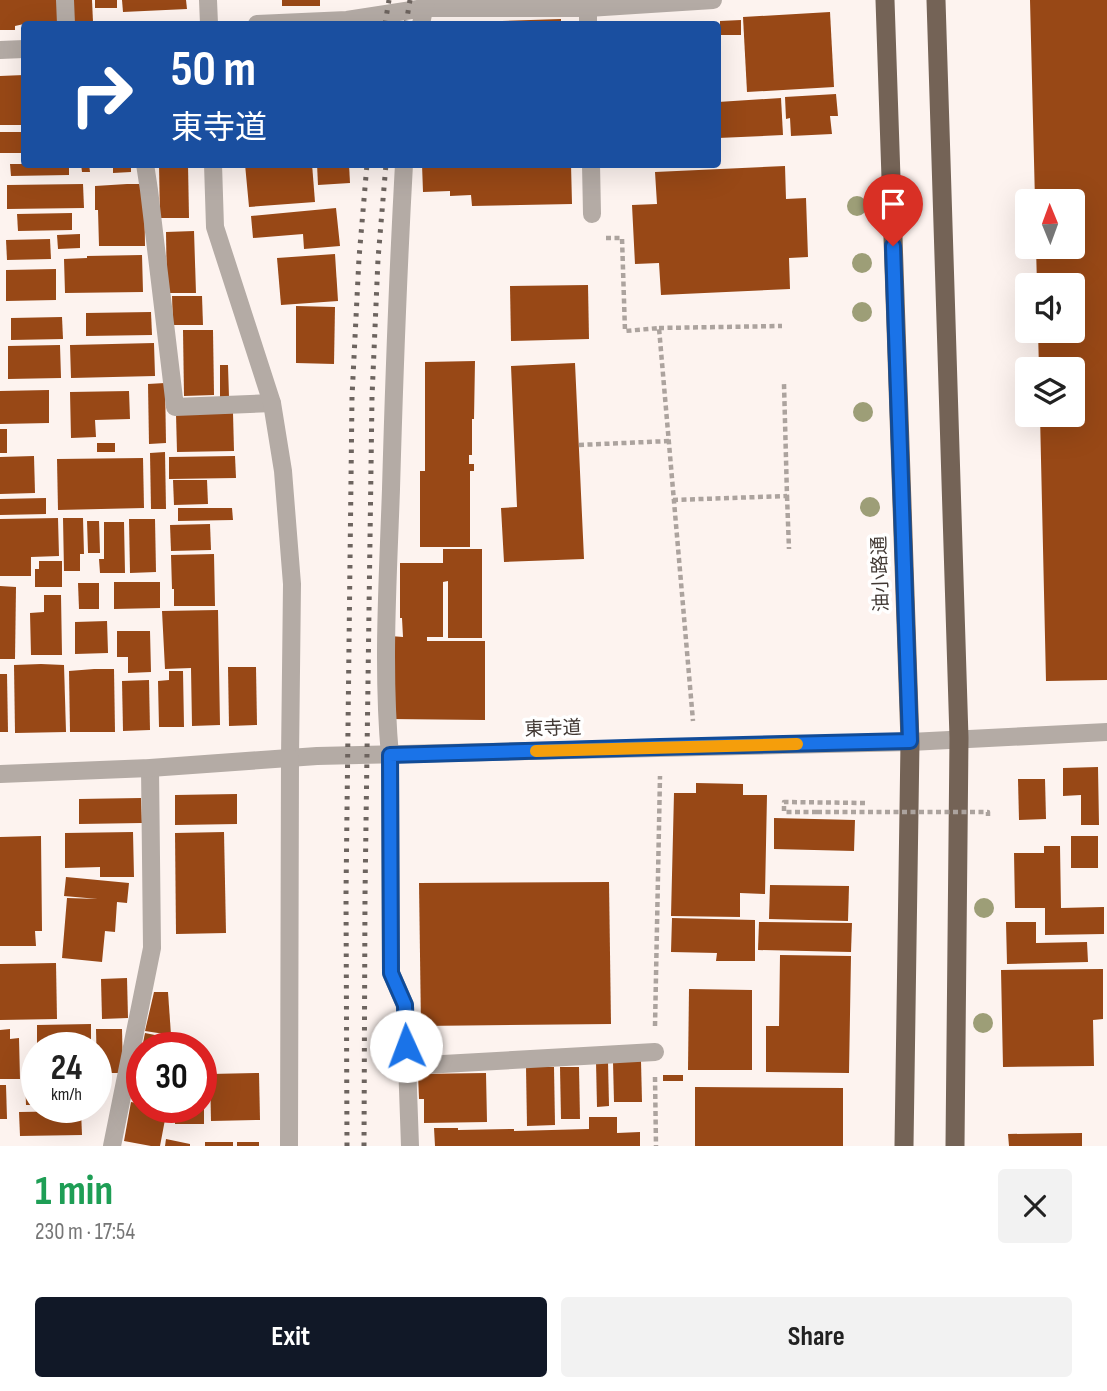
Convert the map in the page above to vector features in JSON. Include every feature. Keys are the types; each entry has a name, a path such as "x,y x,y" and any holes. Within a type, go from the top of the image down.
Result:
{"highway":[{"name":"油小路通","path":"885,0 910,741 904,1146"},
{"path":"936,0 959,738 955,1146"}],"street":[{"path":"65,0 66,21"},
{"path":"208,0 209,21"},
{"path":"324,21 424,11 588,16 656,2 713,0"},
{"path":"0,50 21,49"},
{"path":"146,168 175,407 272,403"},
{"path":"214,168 215,227 272,403 283,471 292,584 289,1146"},
{"path":"404,168 397,282 386,615 391,973 405,1005 410,1146"},
{"path":"591,168 592,214"},
{"name":"東寺道","path":"0,774 150,768 290,758 910,741 1107,732"},
{"path":"111,1146 152,948 150,768"},
{"path":"407,1066 655,1052"}],"path":[{"path":"592,214 592,238 622,238 625,331 782,326"},
{"path":"659,328 695,746"},
{"path":"784,384 789,549"},
{"path":"579,445 668,441"},
{"path":"673,500 787,496"},
{"path":"656,1146 660,747"},
{"path":"865,803 784,802 784,812 988,812 988,818"}],"building":[{"path":"0,0 62,0 62,21 21,21 21,25 15,26 15,30 0,30"},
{"path":"69,0 92,0 93,21 69,21"},
{"path":"95,0 117,0 117,8 95,8"},
{"path":"122,0 186,0 187,9 123,12"},
{"path":"282,0 320,0 320,6 282,6"},
{"path":"1030,0 1107,0 1107,680 1046,681 1040,427 1085,427 1085,357 1039,357 1038,343 1085,343 1085,273 1037,273 1036,259 1085,259 1085,189 1035,189"},
{"path":"830,12 834,87 747,92 743,17"},
{"path":"561,19 561,21 500,21"},
{"path":"741,20 741,35 721,35 720,21"},
{"path":"21,75 21,125 0,125 0,76"},
{"path":"836,94 838,116 830,116 832,134 791,136 790,118 786,119 785,97"},
{"path":"781,98 783,135 721,138 721,102"},
{"path":"0,132 21,132 21,153 0,153"},
{"path":"10,164 21,164 21,168 69,168 69,175 11,176"},
{"path":"785,166 786,199 806,198 808,257 789,258 790,289 661,295 659,263 635,264 632,205 657,204 655,172"},
{"path":"82,168 90,168 90,172 82,172"},
{"path":"113,168 131,168 131,172 113,173"},
{"path":"159,168 188,168 189,218 160,218"},
{"path":"245,168 312,168 315,202 249,207"},
{"path":"317,168 349,168 350,183 318,185"},
{"path":"422,168 571,168 572,204 472,206 471,195 450,196 450,191 423,192"},
{"path":"83,184 84,208 7,209 7,185"},
{"path":"144,184 145,246 99,246 95,186"},
{"path":"336,208 340,246 304,249 303,234 253,238 251,216"},
{"path":"72,213 72,230 18,231 17,214"},
{"path":"194,231 196,293 167,293 166,232"},
{"path":"80,234 80,248 58,249 57,235"},
{"path":"50,239 51,259 7,260 6,240"},
{"path":"335,254 338,301 281,305 277,258"},
{"path":"142,255 143,292 65,293 64,259"},
{"path":"56,269 56,300 6,301 6,270"},
{"path":"588,285 589,339 511,341 510,286"},
{"path":"172,296 202,296 203,325 173,325"},
{"path":"296,306 335,307 334,364 296,363"},
{"path":"151,312 152,335 86,336 86,313"},
{"path":"62,317 63,339 11,340 11,318"},
{"path":"183,330 213,330 214,395 184,396"},
{"path":"154,343 155,376 71,378 70,345"},
{"path":"60,345 61,378 8,379 8,346"},
{"path":"475,361 472,455 469,455 469,464 474,464 474,471 470,471 470,547 420,547 420,471 425,471 425,362"},
{"path":"575,363 584,559 504,562 501,508 517,507 511,366"},
{"path":"220,365 228,365 229,398 220,398"},
{"path":"165,383 166,443 149,444 148,384"},
{"path":"49,390 49,423 0,424 0,391"},
{"path":"129,391 130,419 95,420 96,437 71,438 70,392"},
{"path":"233,413 234,451 177,452 176,414"},
{"path":"0,429 7,429 7,453 0,453"},
{"path":"97,443 115,443 115,452 97,452"},
{"path":"165,452 166,509 151,509 150,453"},
{"path":"34,456 35,493 0,494 0,457"},
{"path":"235,456 236,478 169,479 169,457"},
{"path":"143,458 144,508 58,510 57,459"},
{"path":"173,480 207,480 208,504 174,505"},
{"path":"46,498 46,514 0,515 0,499"},
{"path":"178,508 232,508 233,520 178,521"},
{"path":"58,518 59,556 31,557 31,576 0,576 0,519"},
{"path":"63,518 83,518 84,554 80,554 80,571 64,571"},
{"path":"129,519 155,519 156,572 130,573"},
{"path":"87,521 99,521 100,553 88,553"},
{"path":"104,522 124,522 125,573 100,573 99,559 104,559"},
{"path":"210,524 211,550 171,551 170,525"},
{"path":"443,549 482,549 482,638 448,638 448,581 443,582 443,637 427,637 427,641 485,641 485,720 390,719 390,636 403,637 400,618 400,563 443,563"},
{"path":"214,554 215,606 174,606 171,555"},
{"path":"39,561 62,561 62,587 35,587 35,569 39,569"},
{"path":"114,582 160,582 160,608 114,609"},
{"path":"78,583 99,583 99,609 79,609"},
{"path":"0,586 16,587 15,659 0,659"},
{"path":"44,595 61,595 62,655 31,655 30,613 44,612"},
{"path":"218,610 220,725 192,726 191,668 165,669 162,611"},
{"path":"107,621 108,653 75,654 75,622"},
{"path":"117,631 150,631 151,672 128,673 128,657 117,657"},
{"path":"14,665 64,665 66,732 15,733"},
{"path":"228,667 256,667 257,725 229,726"},
{"path":"114,669 115,732 70,732 69,671"},
{"path":"169,671 183,671 184,727 159,727 158,681 169,680"},
{"path":"0,674 7,674 8,732 0,732"},
{"path":"149,680 150,730 123,731 122,681"},
{"path":"1098,767 1099,825 1081,825 1081,795 1063,796 1063,768"},
{"path":"1018,779 1045,779 1046,819 1019,820"},
{"path":"696,783 743,784 743,795 767,795 765,894 740,893 740,917 671,916 674,793 696,793"},
{"path":"237,794 237,824 175,825 175,795"},
{"path":"141,798 142,823 79,824 79,799"},
{"path":"774,818 855,820 854,851 774,849"},
{"path":"133,832 134,877 100,877 100,867 65,868 65,833"},
{"path":"224,832 226,933 176,934 175,833"},
{"path":"41,836 42,931 35,931 36,946 0,946 0,837"},
{"path":"1071,836 1098,836 1098,868 1071,868"},
{"path":"1044,846 1060,846 1061,908 1104,907 1104,934 1045,935 1045,908 1015,908 1014,853 1044,853"},
{"path":"66,877 129,883 127,903 117,902 115,932 105,931 102,962 62,958 67,898 98,899 64,896"},
{"path":"609,882 611,1024 421,1026 419,883"},
{"path":"770,885 849,886 848,921 769,919"},
{"path":"672,918 755,920 755,961 716,961 717,953 671,952"},
{"path":"759,922 852,923 851,952 758,950"},
{"path":"1006,922 1036,922 1036,943 1087,942 1088,962 1007,964"},
{"path":"780,955 851,956 849,1073 766,1072 766,1026 779,1026"},
{"path":"56,963 57,1019 0,1020 0,964"},
{"path":"1103,969 1103,1019 1093,1020 1094,1066 1003,1067 1001,970"},
{"path":"127,978 128,1018 102,1019 101,979"},
{"path":"689,989 752,990 752,1070 688,1070"},
{"path":"154,992 168,992 171,1032 145,1031"},
{"path":"91,1024 91,1032 37,1032 37,1025"},
{"path":"10,1029 10,1039 19,1038 20,1079 0,1079 0,1030"},
{"path":"96,1029 122,1029 123,1073 112,1073 112,1032 96,1032"},
{"path":"596,1061 608,1061 609,1106 597,1107"},
{"path":"641,1061 642,1102 614,1102 613,1062"},
{"path":"526,1067 554,1067 555,1125 527,1126"},
{"path":"560,1067 579,1067 580,1119 561,1119"},
{"path":"259,1073 260,1120 217,1121 217,1074"},
{"path":"486,1073 487,1122 424,1123 424,1099 419,1099 418,1074"},
{"path":"663,1075 683,1075 683,1081 663,1081"},
{"path":"0,1085 6,1085 7,1119 0,1119"},
{"path":"695,1087 843,1088 843,1146 695,1146"},
{"path":"19,1112 21,1123 82,1123 82,1135 20,1136"},
{"path":"589,1117 617,1117 617,1133 640,1132 640,1146 435,1146 434,1128 514,1131 589,1129"},
{"path":"127,1123 164,1123 160,1146 124,1141"},
{"path":"1082,1133 1082,1146 1009,1146 1008,1134"},
{"path":"166,1139 190,1144 190,1146 165,1146"},
{"path":"205,1142 233,1142 233,1146 205,1146"},
{"path":"237,1142 259,1142 259,1146 237,1146"}],"railway":[{"path":"386,21 389,0"},
{"path":"406,21 410,0"},
{"path":"347,1146 346,894 352,397 367,168"},
{"path":"364,1146 372,397 378,259 386,168"}],"slow traffic":[{"path":"536,751 797,744"}],"route":[{"path":"406,1046 405,1005 391,973 390,755 910,741 893,246"}]}
